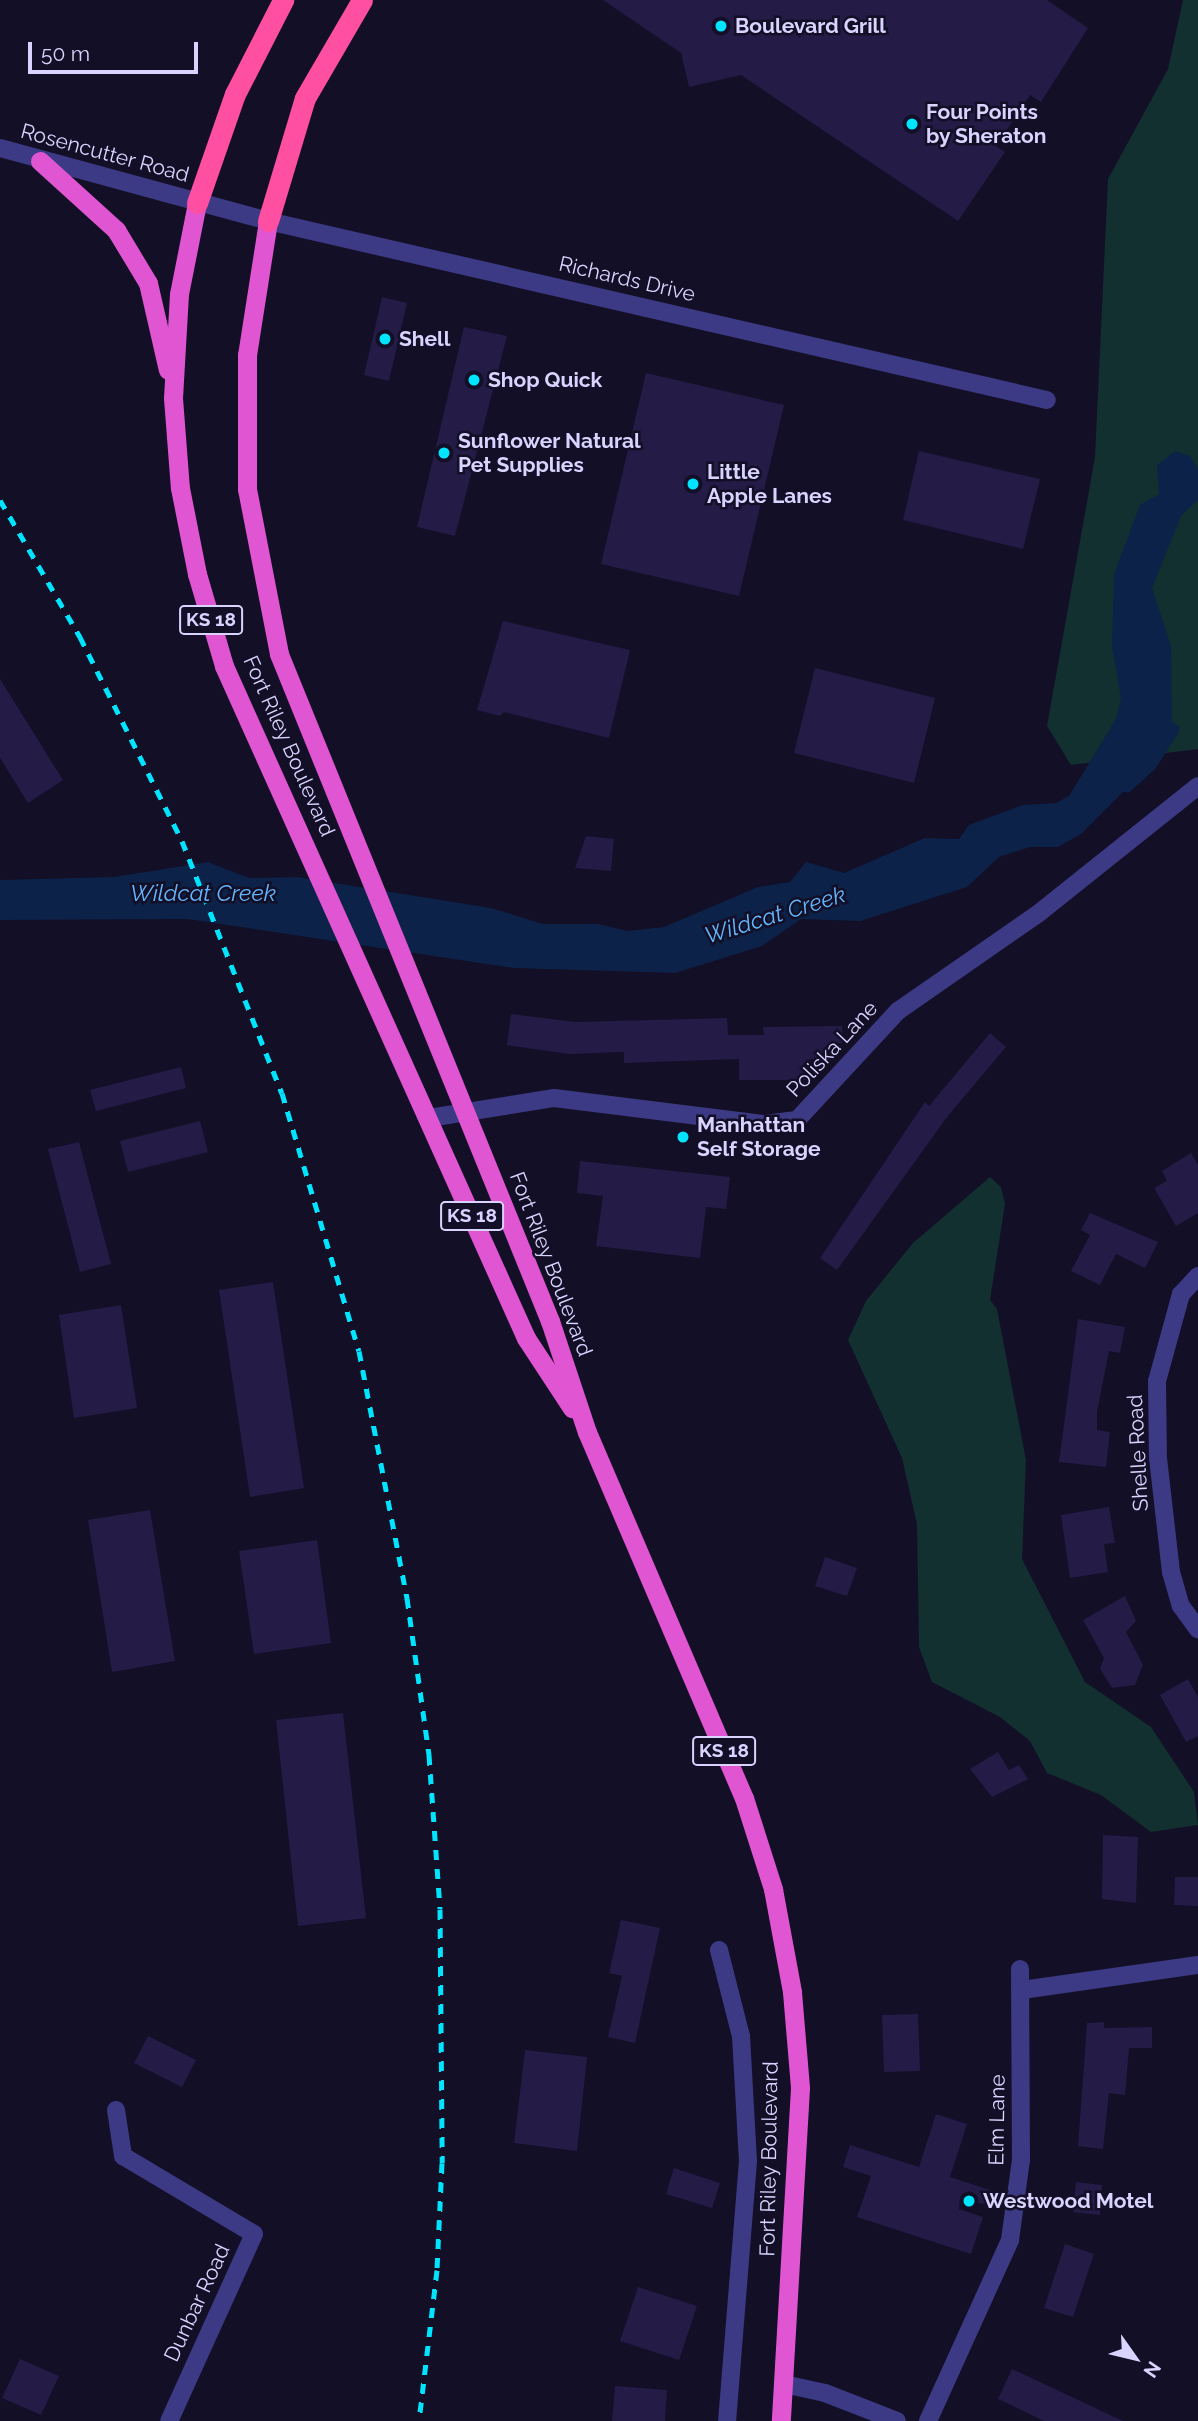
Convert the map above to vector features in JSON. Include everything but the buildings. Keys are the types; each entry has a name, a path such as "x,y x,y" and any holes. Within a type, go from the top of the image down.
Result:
{"highway":[{"name":"Fort Riley Boulevard","path":"283,0 235,94 197,203 179,294 173,398 180,488 197,574 224,666 526,1338 587,1432"},
{"name":"Fort Riley Boulevard","path":"362,0 305,98 268,221 247,355 247,489 279,654 550,1321 587,1432 744,1798 772,1889 792,1992 800,2088 781,2421"},
{"path":"40,161 116,230 148,283 173,398"}],"street":[{"name":"Rosencutter Road","path":"0,148 197,203"},
{"name":"Richards Drive","path":"197,203 1047,400"},
{"name":"Poliska Lane","path":"429,1118 554,1098 764,1124 797,1121 898,1011 1039,913 1198,786"},
{"name":"Shelle Road","path":"1198,1276 1181,1294 1157,1381 1158,1458 1171,1572 1181,1606 1198,1629"},
{"name":"Fort Riley Boulevard","path":"719,1950 741,2036 748,2161 727,2421"},
{"path":"1022,1990 1198,1965"},
{"name":"Elm Lane","path":"928,2421 1010,2240 1021,2160 1020,1969"},
{"name":"Dunbar Road","path":"116,2110 123,2156 254,2234 169,2421"},
{"path":"784,2384 825,2393 897,2421"}],"green space":[{"path":"1183,0 1198,0 1198,749 1071,765 1047,726 1095,457 1108,179 1168,69"},
{"path":"990,1177 1001,1187 1005,1204 990,1300 997,1309 1026,1460 1022,1559 1085,1682 1151,1727 1194,1792 1198,1825 1151,1832 1101,1795 1047,1773 1030,1741 1000,1717 932,1682 919,1647 917,1524 902,1458 848,1340 866,1301 913,1243"}],"water":[{"name":"Wildcat Creek","path":"1175,451 1190,456 1198,469 1198,500 1181,516 1152,588 1171,646 1172,722 1180,727 1178,734 1155,769 1130,792 1123,792 1081,834 1058,847 1030,847 999,857 967,887 860,921 801,919 762,946 675,973 514,968 187,919 0,920 0,880 114,877 208,862 249,878 297,877 491,908 543,924 598,924 627,931 664,927 758,887 790,882 806,862 844,873 925,838 959,839 969,825 1023,805 1056,803 1069,796 1116,719 1121,698 1112,647 1114,574 1140,505 1159,494 1157,465"}],"railway":[{"path":"0,500 80,637 182,841 282,1093 359,1351 407,1598 429,1755 440,1909 442,2163 437,2270 419,2421"}],"place":[{"name":"Boulevard Grill","path":"721,26"},
{"name":"Four Points by Sheraton","path":"912,124"},
{"name":"Shell","path":"385,339"},
{"name":"Shop Quick","path":"474,380"},
{"name":"Sunflower Natural Pet Supplies","path":"444,453"},
{"name":"Little Apple Lanes","path":"693,484"},
{"name":"Manhattan Self Storage","path":"683,1137"},
{"name":"Westwood Motel","path":"969,2201"}]}
